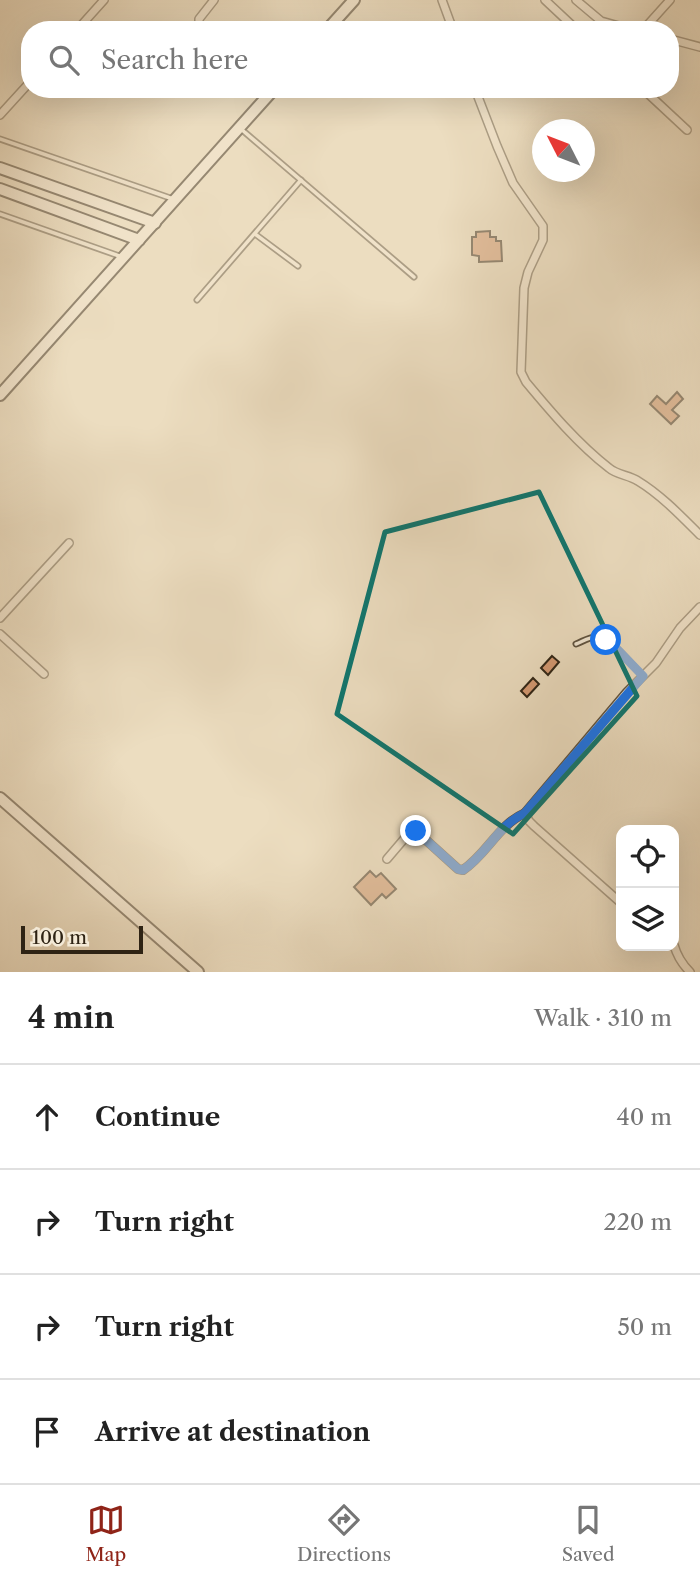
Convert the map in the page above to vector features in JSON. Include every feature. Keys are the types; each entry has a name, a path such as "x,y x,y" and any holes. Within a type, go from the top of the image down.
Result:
{"street":[{"path":"85,21 104,0"},
{"path":"199,21 214,0"},
{"path":"335,21 354,0"},
{"path":"442,0 450,21"},
{"path":"545,0 567,21"},
{"path":"576,0 601,21"},
{"path":"650,21 666,2"},
{"path":"679,41 700,47"},
{"path":"0,115 21,92"},
{"path":"0,395 266,98"},
{"path":"478,98 513,183 543,226 543,240 528,272 524,288 521,354 523,376 579,441 605,465 615,472 636,479 668,504 700,535"},
{"path":"653,98 687,130"},
{"path":"0,168 155,223"},
{"path":"0,189 139,240"},
{"path":"0,618 69,542"},
{"path":"387,859 410,832 416,831 458,869 463,870 471,864 510,821 525,813 656,663 680,628 700,607"},
{"path":"0,634 44,674"},
{"path":"0,797 198,972"},
{"path":"525,813 528,821 616,899"},
{"path":"676,951 681,963 690,972"}],"lane":[{"path":"240,128 414,277"},
{"path":"0,139 175,200"},
{"path":"197,300 301,180"},
{"path":"0,214 124,257"},
{"path":"255,234 298,266"},
{"path":"576,644 599,636 616,648 643,676"}],"highlighted area":[{"path":"539,492 637,696 513,834 337,714 385,532"}],"building":[{"path":"490,231 490,237 501,241 502,261 479,262 479,256 472,255 472,237 476,237 476,232"},
{"path":"677,392 683,399 672,410 679,416 671,424 650,404 657,396 666,404"},
{"path":"552,656 559,662 548,675 541,668"},
{"path":"533,678 539,684 527,697 521,691"},
{"path":"370,871 376,877 381,873 396,889 386,898 382,894 371,905 354,887"}],"route":[{"path":"416,831 458,869 463,870 510,821 525,813 643,676 606,640"}]}
